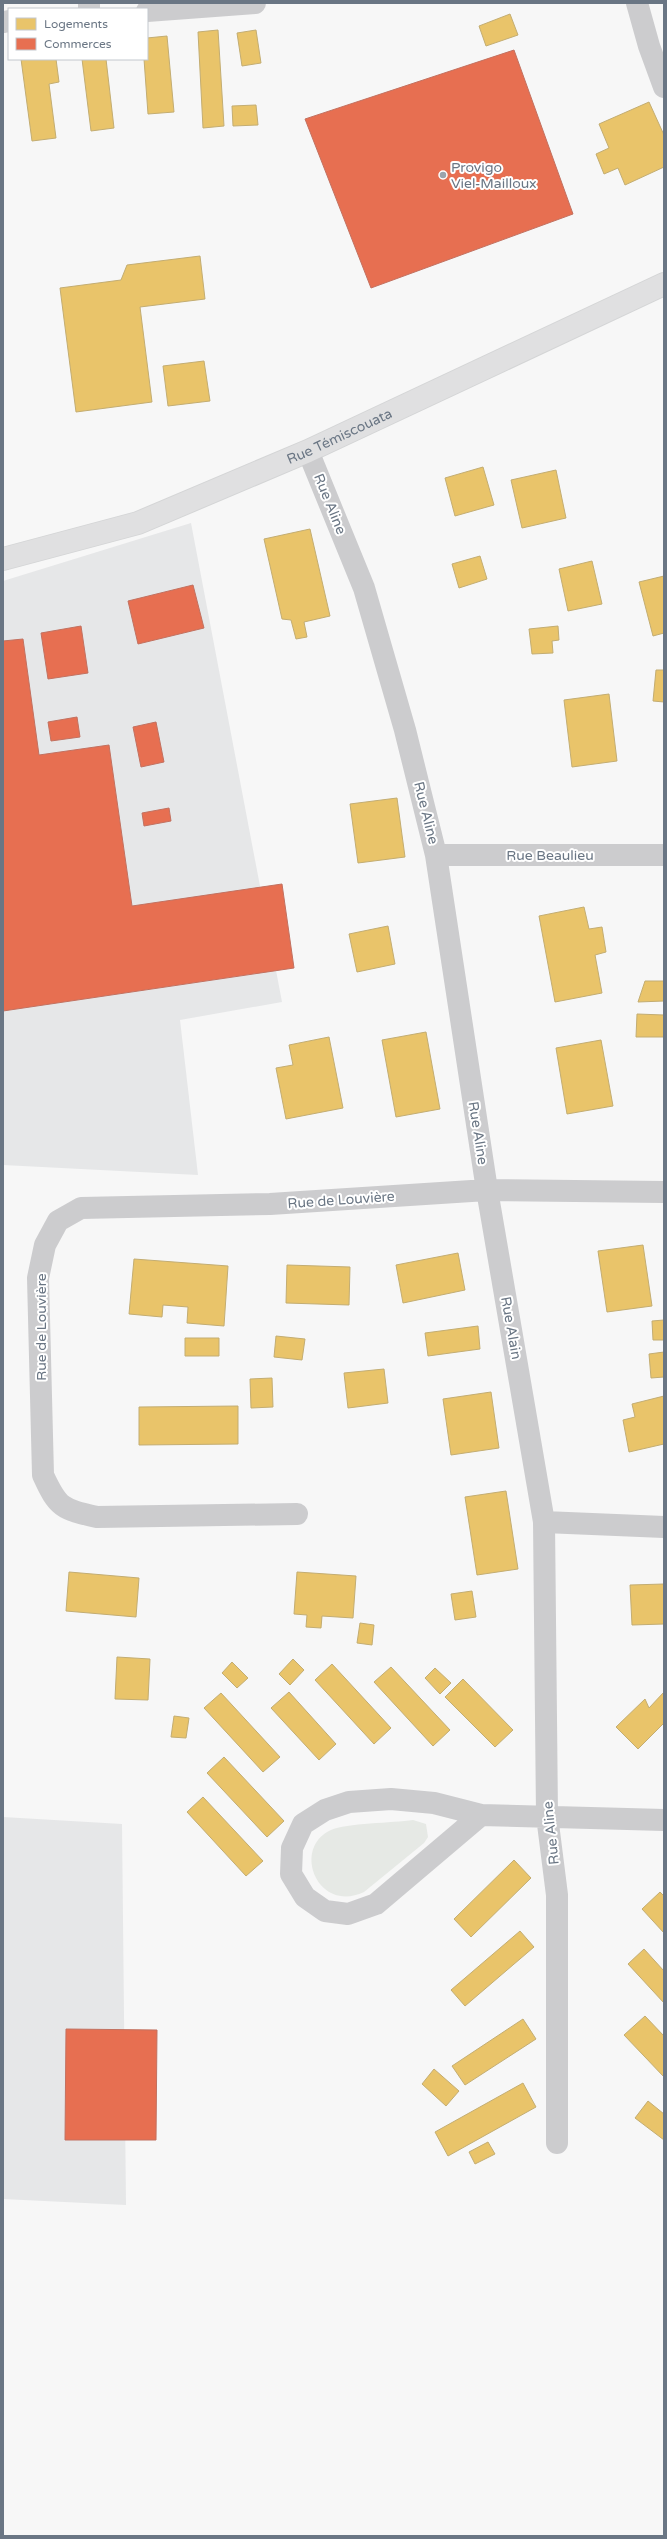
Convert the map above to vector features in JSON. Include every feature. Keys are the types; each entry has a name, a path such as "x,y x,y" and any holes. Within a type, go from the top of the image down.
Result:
{"main road":[{"name":"Rue Témiscouata","path":"3,559 138,523 308,451 664,284"}],"street":[{"path":"148,11 255,3"},
{"path":"637,3 648,46 664,87"},
{"name":"Rue Aline","path":"308,451 364,588 405,730 436,856 487,1190"},
{"name":"Rue Beaulieu","path":"436,856 664,855"},
{"path":"487,1190 664,1192"},
{"name":"Rue de Louvière","path":"296,1514 97,1517 68,1510 53,1497 43,1475 38,1278 45,1245 58,1220 81,1208 270,1204 487,1190"},
{"name":"Rue Alain","path":"487,1190 544,1522"},
{"path":"544,1522 664,1528"},
{"name":"Rue Aline","path":"544,1522 547,1816 557,1895 557,2143"},
{"path":"481,1815 376,1904 348,1914 325,1911 305,1898 291,1874 292,1848 303,1824 325,1810 349,1802 398,1800 434,1803 481,1815 664,1820"}],"shaded area":[{"path":"191,523 282,1002 180,1020 198,1175 3,1165 3,581"},
{"path":"3,1817 122,1824 126,2205 3,2199"},
{"path":"413,1820 426,1824 428,1837 424,1843 364,1892 348,1896 334,1894 323,1887 315,1876 312,1863 313,1850 319,1839 331,1830 347,1826"}],"building: Logements":[{"path":"510,14 518,35 486,46 479,26"},
{"path":"218,30 224,126 203,128 198,32"},
{"path":"256,30 261,63 242,66 237,33"},
{"path":"167,36 174,112 148,114 144,60 148,60 148,38"},
{"path":"21,60 56,60 59,82 49,84 56,138 32,141"},
{"path":"82,60 106,60 114,128 91,131"},
{"path":"649,102 664,135 664,167 625,185 618,168 604,174 596,154 609,148 599,124"},
{"path":"256,105 258,125 233,126 232,106"},
{"path":"200,256 205,299 140,307 152,402 76,412 60,288 121,280 127,265"},
{"path":"204,361 210,401 168,406 163,366"},
{"path":"483,467 494,505 455,516 445,478"},
{"path":"556,470 566,518 522,528 511,480"},
{"path":"310,529 330,616 304,622 307,637 296,639 291,620 282,619 264,539"},
{"path":"480,556 487,579 459,588 452,564"},
{"path":"592,561 602,604 568,611 559,569"},
{"path":"664,576 664,633 653,636 639,582"},
{"path":"558,626 559,640 552,641 553,653 532,654 529,629"},
{"path":"656,670 664,670 664,702 653,701"},
{"path":"609,694 617,761 572,767 564,700"},
{"path":"397,798 405,857 358,863 350,804"},
{"path":"584,907 589,929 602,927 606,952 595,955 602,993 555,1002 539,916"},
{"path":"388,926 395,964 357,972 349,934"},
{"path":"645,981 664,981 664,1001 638,1002"},
{"path":"637,1014 664,1015 664,1037 636,1037"},
{"path":"426,1032 440,1109 396,1117 382,1040"},
{"path":"329,1037 343,1108 286,1119 276,1068 293,1065 289,1045"},
{"path":"601,1040 613,1106 567,1114 556,1048"},
{"path":"643,1245 652,1306 607,1312 598,1251"},
{"path":"458,1253 465,1290 403,1303 396,1265"},
{"path":"134,1259 228,1266 224,1326 187,1323 188,1307 163,1305 162,1317 129,1314"},
{"path":"287,1265 350,1267 349,1305 286,1303"},
{"path":"664,1320 664,1340 653,1340 652,1321"},
{"path":"478,1326 480,1349 428,1356 425,1333"},
{"path":"276,1336 305,1339 302,1360 274,1357"},
{"path":"185,1338 219,1338 219,1356 185,1356"},
{"path":"664,1352 664,1377 651,1378 649,1354"},
{"path":"384,1369 388,1403 348,1408 344,1373"},
{"path":"272,1378 273,1407 251,1408 250,1379"},
{"path":"491,1392 499,1448 451,1455 443,1399"},
{"path":"664,1396 664,1444 629,1452 623,1420 635,1417 632,1404"},
{"path":"238,1406 238,1444 139,1445 139,1407"},
{"path":"506,1491 518,1569 477,1575 465,1497"},
{"path":"69,1572 139,1578 136,1617 66,1611"},
{"path":"297,1572 356,1576 353,1618 322,1616 321,1628 306,1627 307,1615 294,1614"},
{"path":"664,1584 664,1624 632,1625 630,1585"},
{"path":"472,1591 476,1617 455,1620 451,1594"},
{"path":"360,1623 374,1625 372,1645 357,1643"},
{"path":"117,1657 150,1659 148,1700 115,1699"},
{"path":"293,1659 304,1670 290,1685 279,1674"},
{"path":"232,1662 248,1678 237,1688 222,1673"},
{"path":"332,1664 391,1728 374,1744 315,1680"},
{"path":"391,1667 450,1730 433,1746 374,1682"},
{"path":"435,1668 451,1683 440,1694 425,1678"},
{"path":"463,1679 513,1730 495,1747 445,1697"},
{"path":"289,1692 336,1744 319,1760 271,1708"},
{"path":"664,1692 664,1723 638,1749 616,1727 645,1699 649,1708"},
{"path":"221,1693 280,1757 263,1772 204,1708"},
{"path":"174,1716 189,1718 186,1738 171,1737"},
{"path":"224,1757 284,1821 267,1837 207,1773"},
{"path":"203,1797 263,1861 246,1876 187,1812"},
{"path":"514,1860 531,1878 471,1937 454,1919"},
{"path":"660,1892 664,1896 664,1933 642,1909"},
{"path":"520,1931 534,1947 465,2006 451,1990"},
{"path":"644,1949 664,1971 664,2003 628,1964"},
{"path":"645,2016 664,2036 664,2077 624,2035"},
{"path":"523,2019 536,2039 465,2085 452,2066"},
{"path":"434,2069 459,2091 446,2106 422,2084"},
{"path":"523,2083 536,2107 448,2156 435,2132"},
{"path":"648,2101 664,2114 664,2140 635,2118"},
{"path":"488,2142 495,2154 475,2164 469,2152"}],"building: Commerces":[{"name":"Provigo Viel-Mailloux","path":"514,50 573,214 371,288 305,119"},
{"path":"193,585 204,628 138,644 128,601"},
{"path":"81,626 88,673 48,679 41,633"},
{"path":"23,639 39,755 109,745 132,906 282,884 294,968 3,1011 3,641"},
{"path":"77,717 80,737 51,741 48,722"},
{"path":"156,722 164,762 141,767 133,727"},
{"path":"169,808 171,821 144,826 142,813"},
{"path":"66,2029 157,2030 156,2140 65,2140"}],"place":[{"name":"Provigo Viel-Mailloux","path":"443,175"}]}
